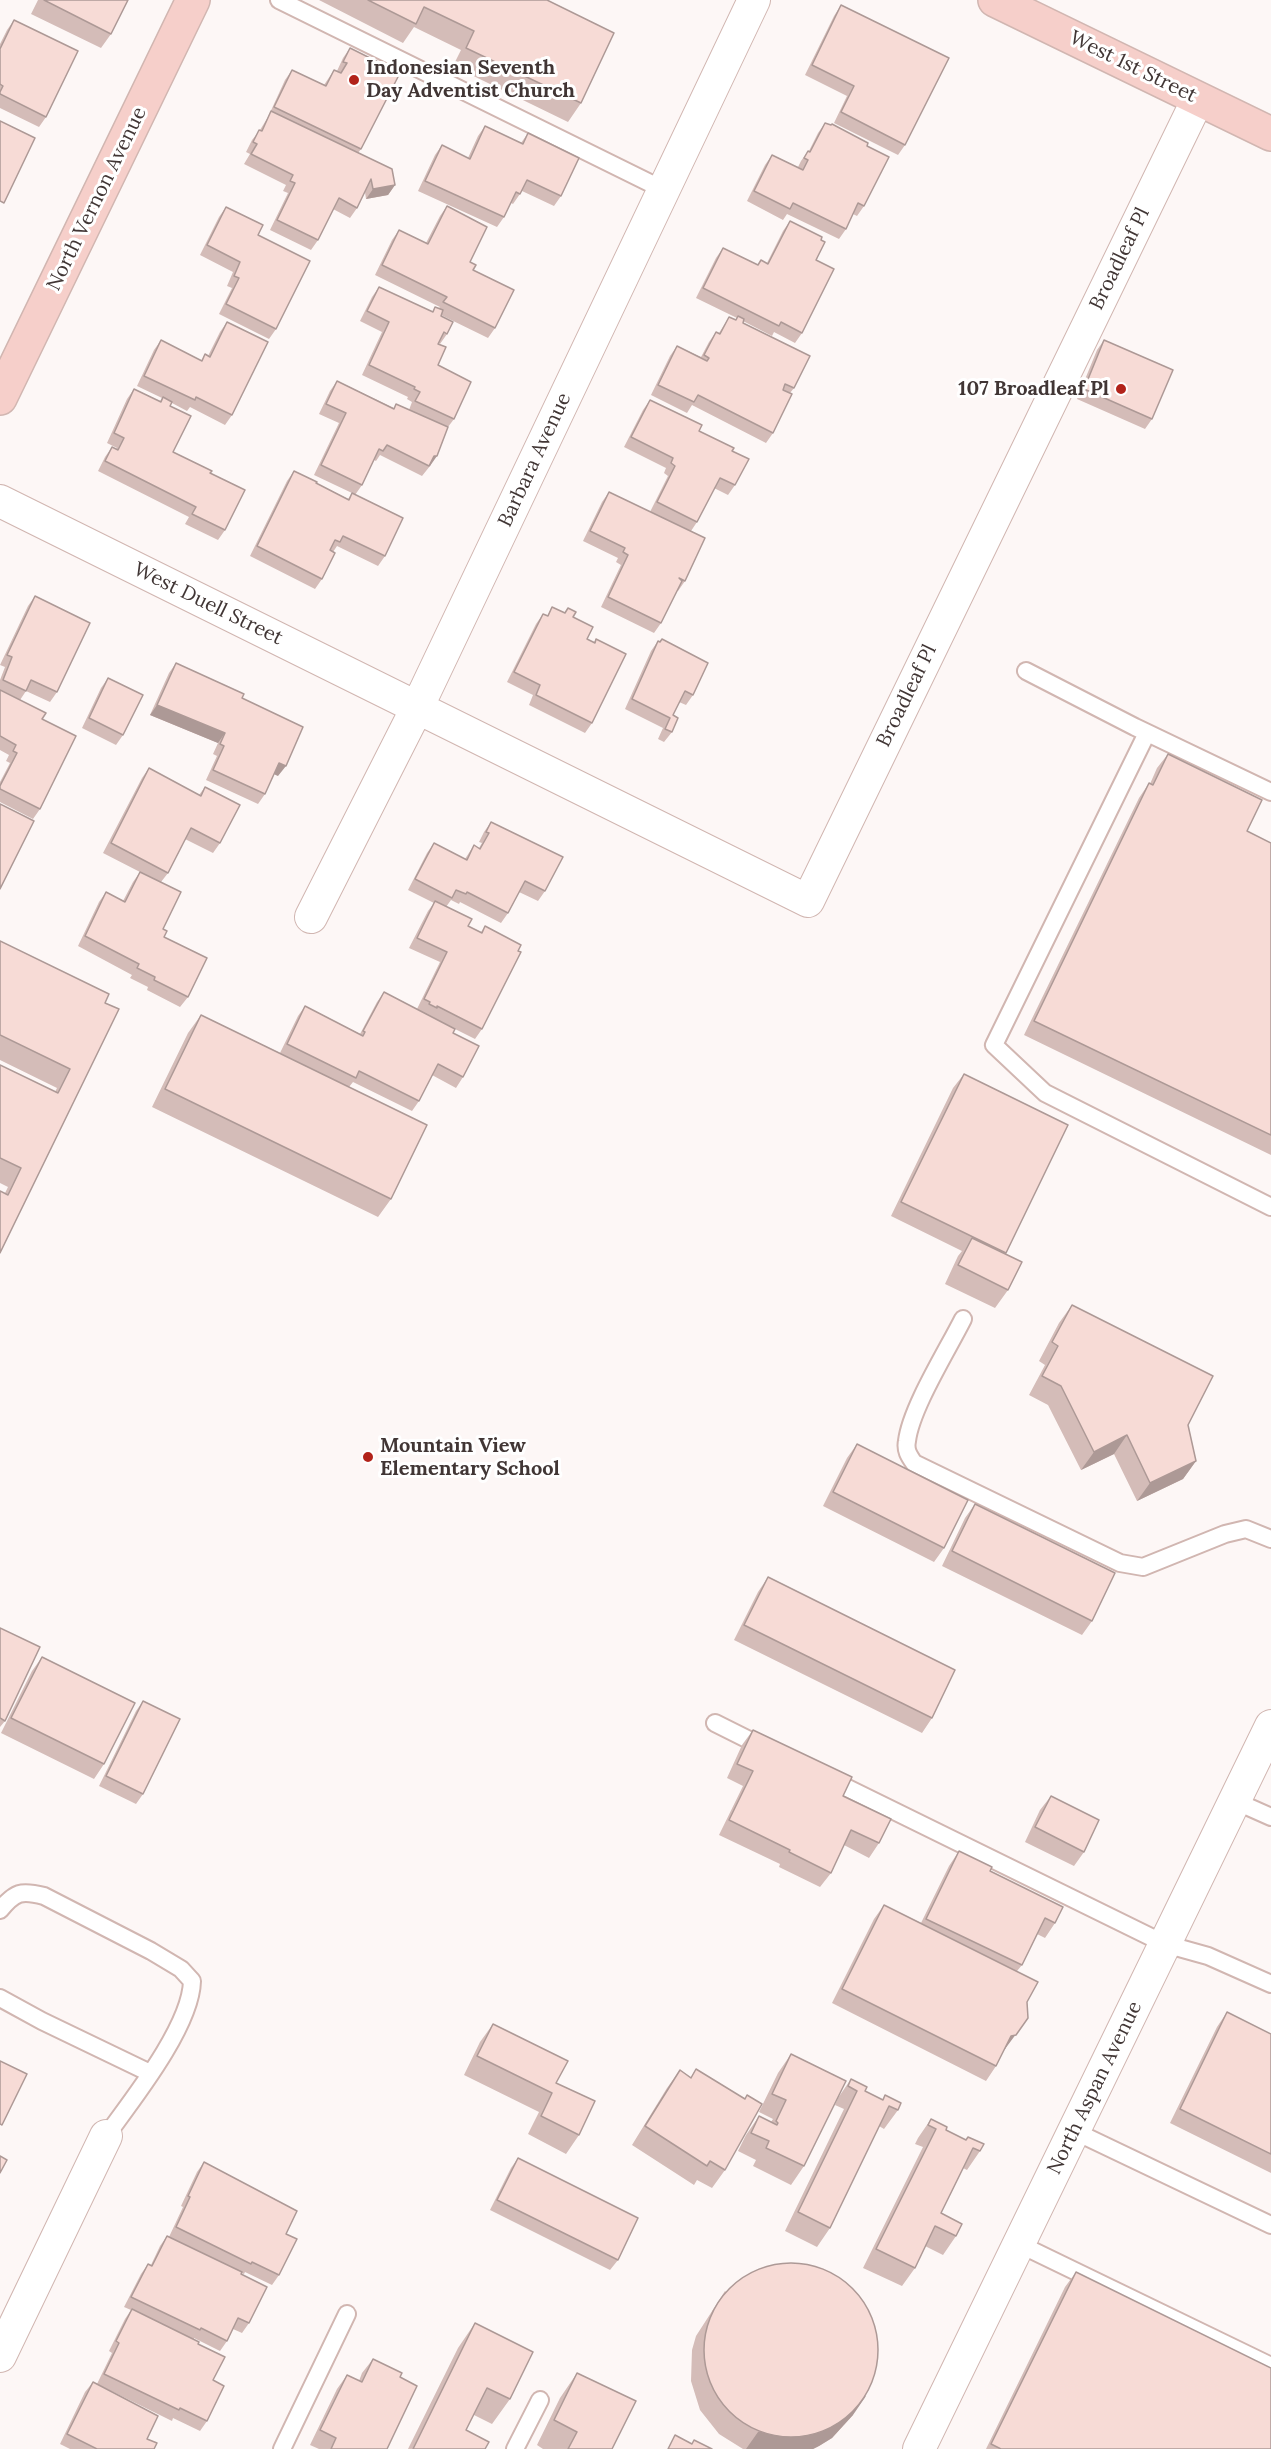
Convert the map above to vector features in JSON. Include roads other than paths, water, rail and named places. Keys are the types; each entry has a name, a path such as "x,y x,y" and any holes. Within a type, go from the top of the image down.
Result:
{"street":[{"name":"North Vernon Avenue","path":"0,398 193,0"},
{"name":"Barbara Avenue","path":"311,917 417,708 754,0"},
{"name":"West 1st Street","path":"995,0 1271,134"},
{"name":"Broadleaf Pl","path":"417,708 808,901 1198,99"},
{"name":"West Duell Street","path":"0,501 417,708"},
{"name":"North Aspan Avenue","path":"919,2449 1271,1726"},
{"path":"0,2356 106,2136"}],"lane":[{"path":"279,0 663,190"},
{"path":"1026,670 1147,733 1271,792"},
{"path":"1147,733 994,1045 1045,1093 1271,1207"},
{"path":"963,1319 918,1408 906,1442 908,1454 914,1463 1120,1563 1143,1567 1225,1534 1246,1529 1271,1539"},
{"path":"715,1723 779,1754"},
{"path":"811,1770 1165,1944 1208,1956 1271,1984"},
{"path":"1235,1801 1271,1817"},
{"path":"0,1910 11,1896 26,1891 44,1896 152,1951 181,1969 192,1981 191,1994 182,2021 150,2073 106,2136"},
{"path":"0,1998 150,2073"},
{"path":"1074,2131 1271,2225"},
{"path":"1019,2244 1271,2366"},
{"path":"282,2449 347,2314"},
{"path":"515,2449 540,2400"}],"place":[{"name":"Indonesian Seventh Day Adventist Church","path":"354,80"},
{"name":"107 Broadleaf Pl","path":"1121,389"},
{"name":"Mountain View Elementary School","path":"368,1457"}]}
